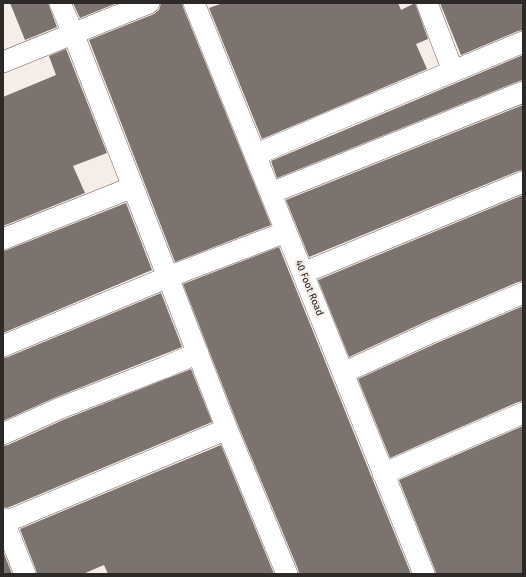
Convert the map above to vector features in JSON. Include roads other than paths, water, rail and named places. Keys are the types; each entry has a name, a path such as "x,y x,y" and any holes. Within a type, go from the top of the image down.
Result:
{"street":[{"path":"60,3 227,429 286,574"},
{"path":"3,62 149,3"},
{"path":"427,3 454,72"},
{"name":"40 Foot Road","path":"196,4 255,155 424,574"},
{"path":"255,155 523,42"},
{"path":"271,193 523,92"},
{"path":"303,273 523,182"},
{"path":"3,239 133,187"},
{"path":"3,346 168,277 286,232"},
{"path":"343,373 432,332 523,293"},
{"path":"3,434 58,409 198,353"},
{"path":"383,474 523,413"},
{"path":"25,574 3,522 227,429"}]}
